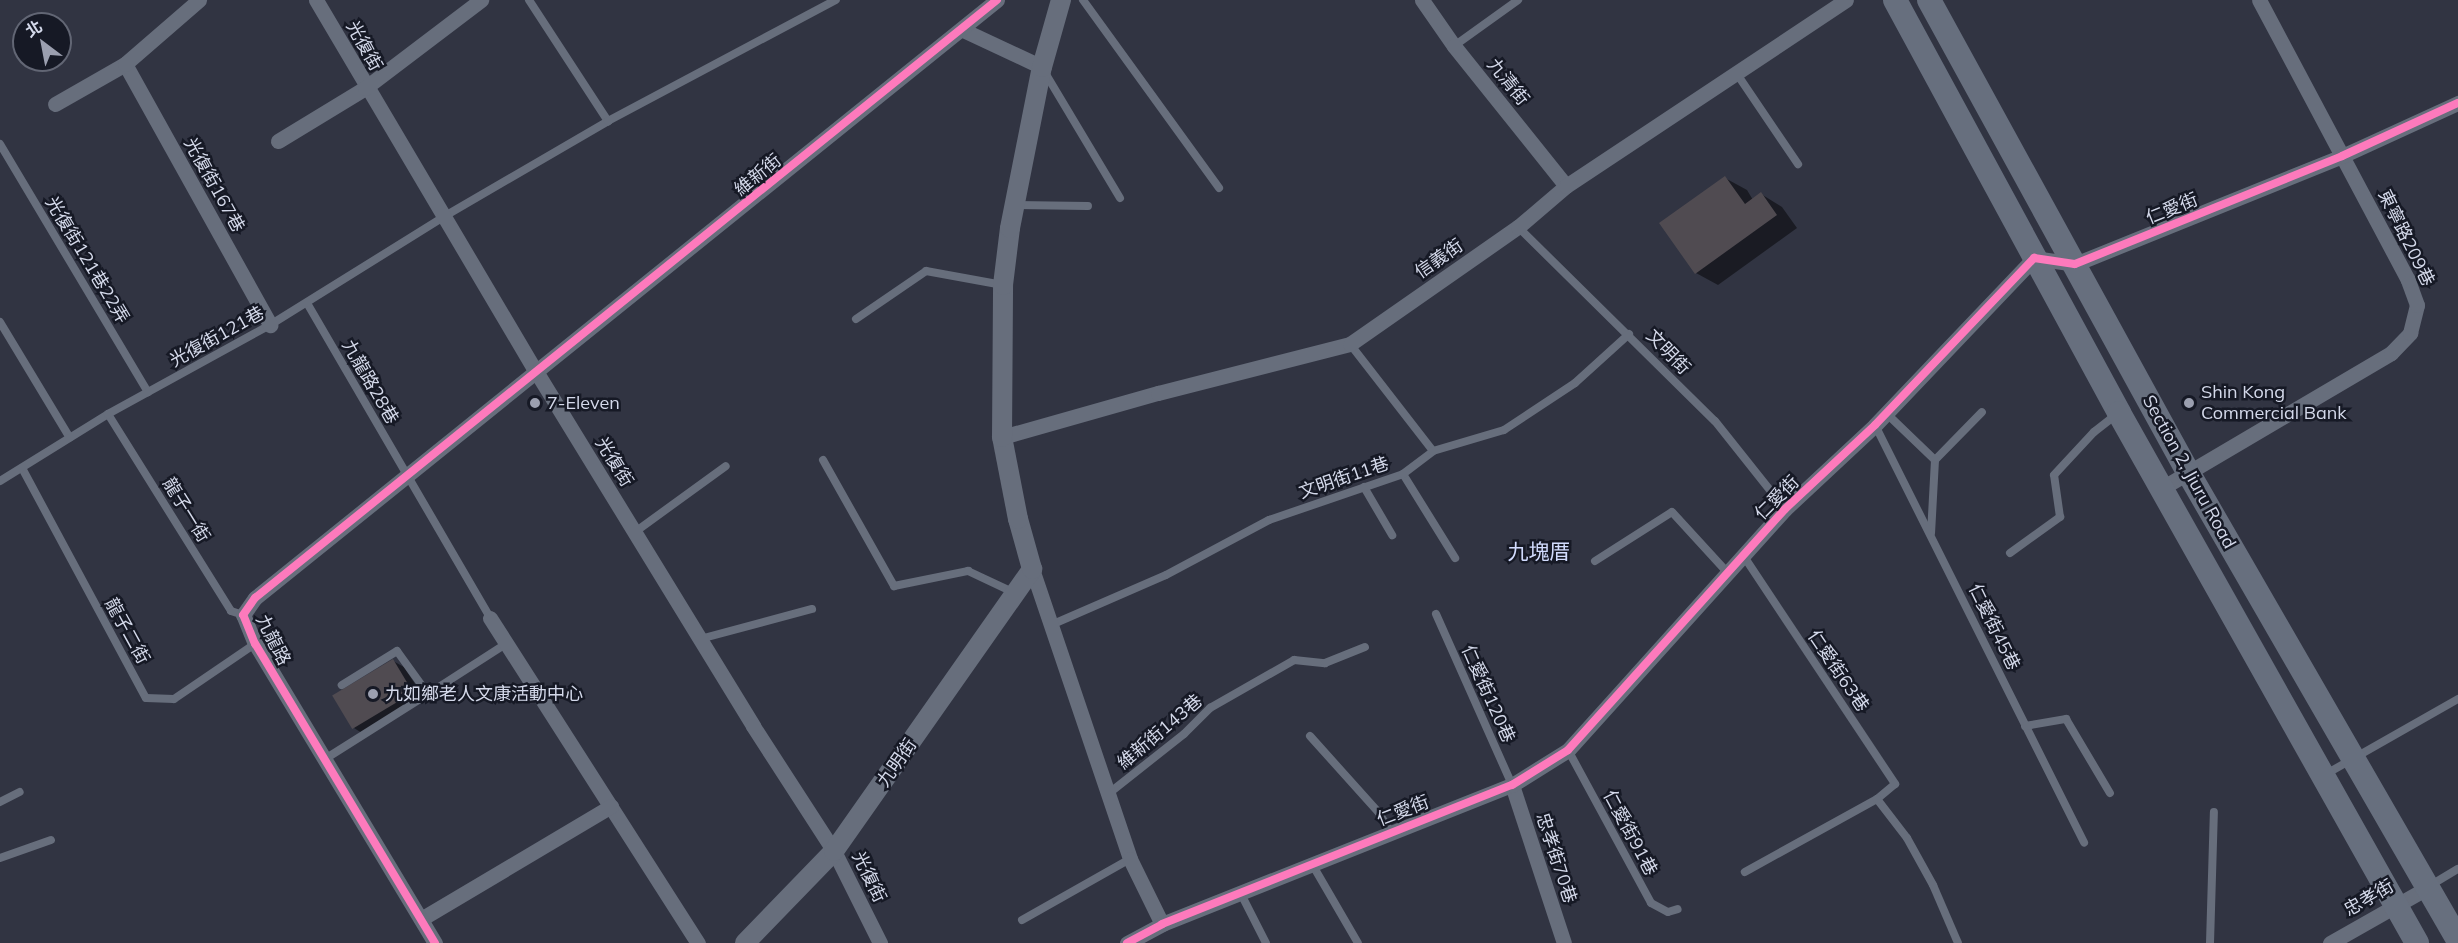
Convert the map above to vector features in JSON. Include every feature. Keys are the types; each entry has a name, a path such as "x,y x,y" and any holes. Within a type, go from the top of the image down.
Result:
{"main road":[{"name":"Section 2, Jiuru Road","path":"1895,0 2119,413 2417,943"},
{"name":"Section 2, Jiuru Road","path":"1929,0 2189,474 2458,940"}],"street":[{"path":"55,104 125,64 199,0"},
{"name":"光復街","path":"316,0 366,88 446,216 537,373 700,639 834,851 880,943"},
{"path":"278,141 366,88 481,0"},
{"name":"維新街","path":"537,373 963,30 997,0"},
{"path":"1062,0 1042,67 1015,205 1003,285 1002,438 1018,519 1032,569 1130,859 1162,924"},
{"name":"九清街","path":"1422,0 1454,46 1566,186"},
{"name":"信義街","path":"1002,438 1158,393 1350,345 1518,227 1566,186 1846,0"},
{"name":"東寧路209巷","path":"2162,488 2391,353 2410,333 2417,305 2408,280 2259,0"},
{"path":"963,30 1042,67"},
{"name":"光復街167巷","path":"125,64 270,325"},
{"name":"仁愛街","path":"2075,264 2342,156 2458,103"},
{"path":"2034,258 2075,264"},
{"name":"仁愛街","path":"1127,943 1162,924 1512,785 1568,750 1785,509 1875,426 2034,258"},
{"name":"九龍路","path":"435,943 255,644 243,615 255,598 537,373"},
{"name":"九明街","path":"745,943 834,851 1032,569"},
{"path":"490,618 698,943"},
{"name":"忠孝街70巷","path":"1512,785 1564,943"},
{"path":"421,920 611,806"},
{"name":"忠孝街","path":"2330,943 2427,888"}],"lane":[{"path":"529,0 608,121"},
{"name":"光復街121巷","path":"0,481 108,414 270,325 446,216 608,121 836,0"},
{"path":"1083,0 1219,188"},
{"path":"1454,46 1518,0"},
{"path":"1042,67 1120,198"},
{"path":"1737,74 1798,164"},
{"name":"光復街121巷22弄","path":"0,144 148,392"},
{"path":"1015,205 1088,206"},
{"name":"文明街","path":"1518,227 1629,334 1714,421 1785,509"},
{"path":"856,319 926,271 1003,285"},
{"name":"九龍路28巷","path":"307,303 490,618"},
{"path":"0,322 70,438"},
{"name":"文明街11巷","path":"1051,625 1166,574 1269,520 1403,474 1433,451 1504,430 1575,382 1629,334"},
{"path":"1350,345 1433,451"},
{"path":"1931,535 1935,460 1982,412"},
{"path":"1886,413 1935,460"},
{"path":"2010,552 2060,517 2054,476 2094,432 2119,413"},
{"name":"龍子一街","path":"108,414 231,611 243,615"},
{"name":"仁愛街45巷","path":"1875,426 2084,843"},
{"path":"823,460 894,586 968,571 1016,593"},
{"path":"635,532 726,466"},
{"name":"龍子二街","path":"22,468 146,698 174,699 255,644"},
{"path":"1403,474 1455,558"},
{"path":"1364,487 1392,535"},
{"path":"1594,561 1672,512 1727,572"},
{"name":"仁愛街63巷","path":"1742,555 1895,784 1877,799 1745,872"},
{"path":"700,639 812,609"},
{"name":"仁愛街120巷","path":"1436,615 1512,785"},
{"path":"325,759 507,643"},
{"name":"維新街143巷","path":"1108,794 1184,734 1210,708 1294,660 1326,663 1365,647"},
{"path":"342,685 397,651 428,693"},
{"path":"2323,776 2458,699"},
{"path":"2025,726 2066,719 2110,793"},
{"path":"1310,736 1379,813 1390,832"},
{"name":"仁愛街91巷","path":"1568,750 1652,903 1668,912 1678,909"},
{"path":"0,802 20,792"},
{"path":"1877,799 1907,838 1934,885 1958,943"},
{"path":"2210,943 2214,812"},
{"path":"0,858 51,840"},
{"path":"1022,920 1130,859"},
{"path":"1312,863 1358,943"},
{"path":"2427,888 2458,869"},
{"path":"1240,892 1266,943"}],"building":[{"path":"1725,176 1745,204 1761,192 1777,215 1695,274 1659,223"},
{"name":"九如鄉老人文康活動中心","path":"393,659 413,692 352,729 332,696"}],"cycle path":[{"path":"435,943 255,644 243,615 255,598 997,0"},
{"path":"1127,943 1162,924 1512,785 1568,750 1785,509 1875,425 2034,258 2075,264 2342,156 2458,103"}],"place":[{"name":"7-Eleven","path":"535,403"},
{"name":"Shin Kong Commercial Bank","path":"2189,403"},
{"name":"九如鄉老人文康活動中心","path":"373,694"}],"district":[{"name":"九塊厝","path":"1539,551"}]}
